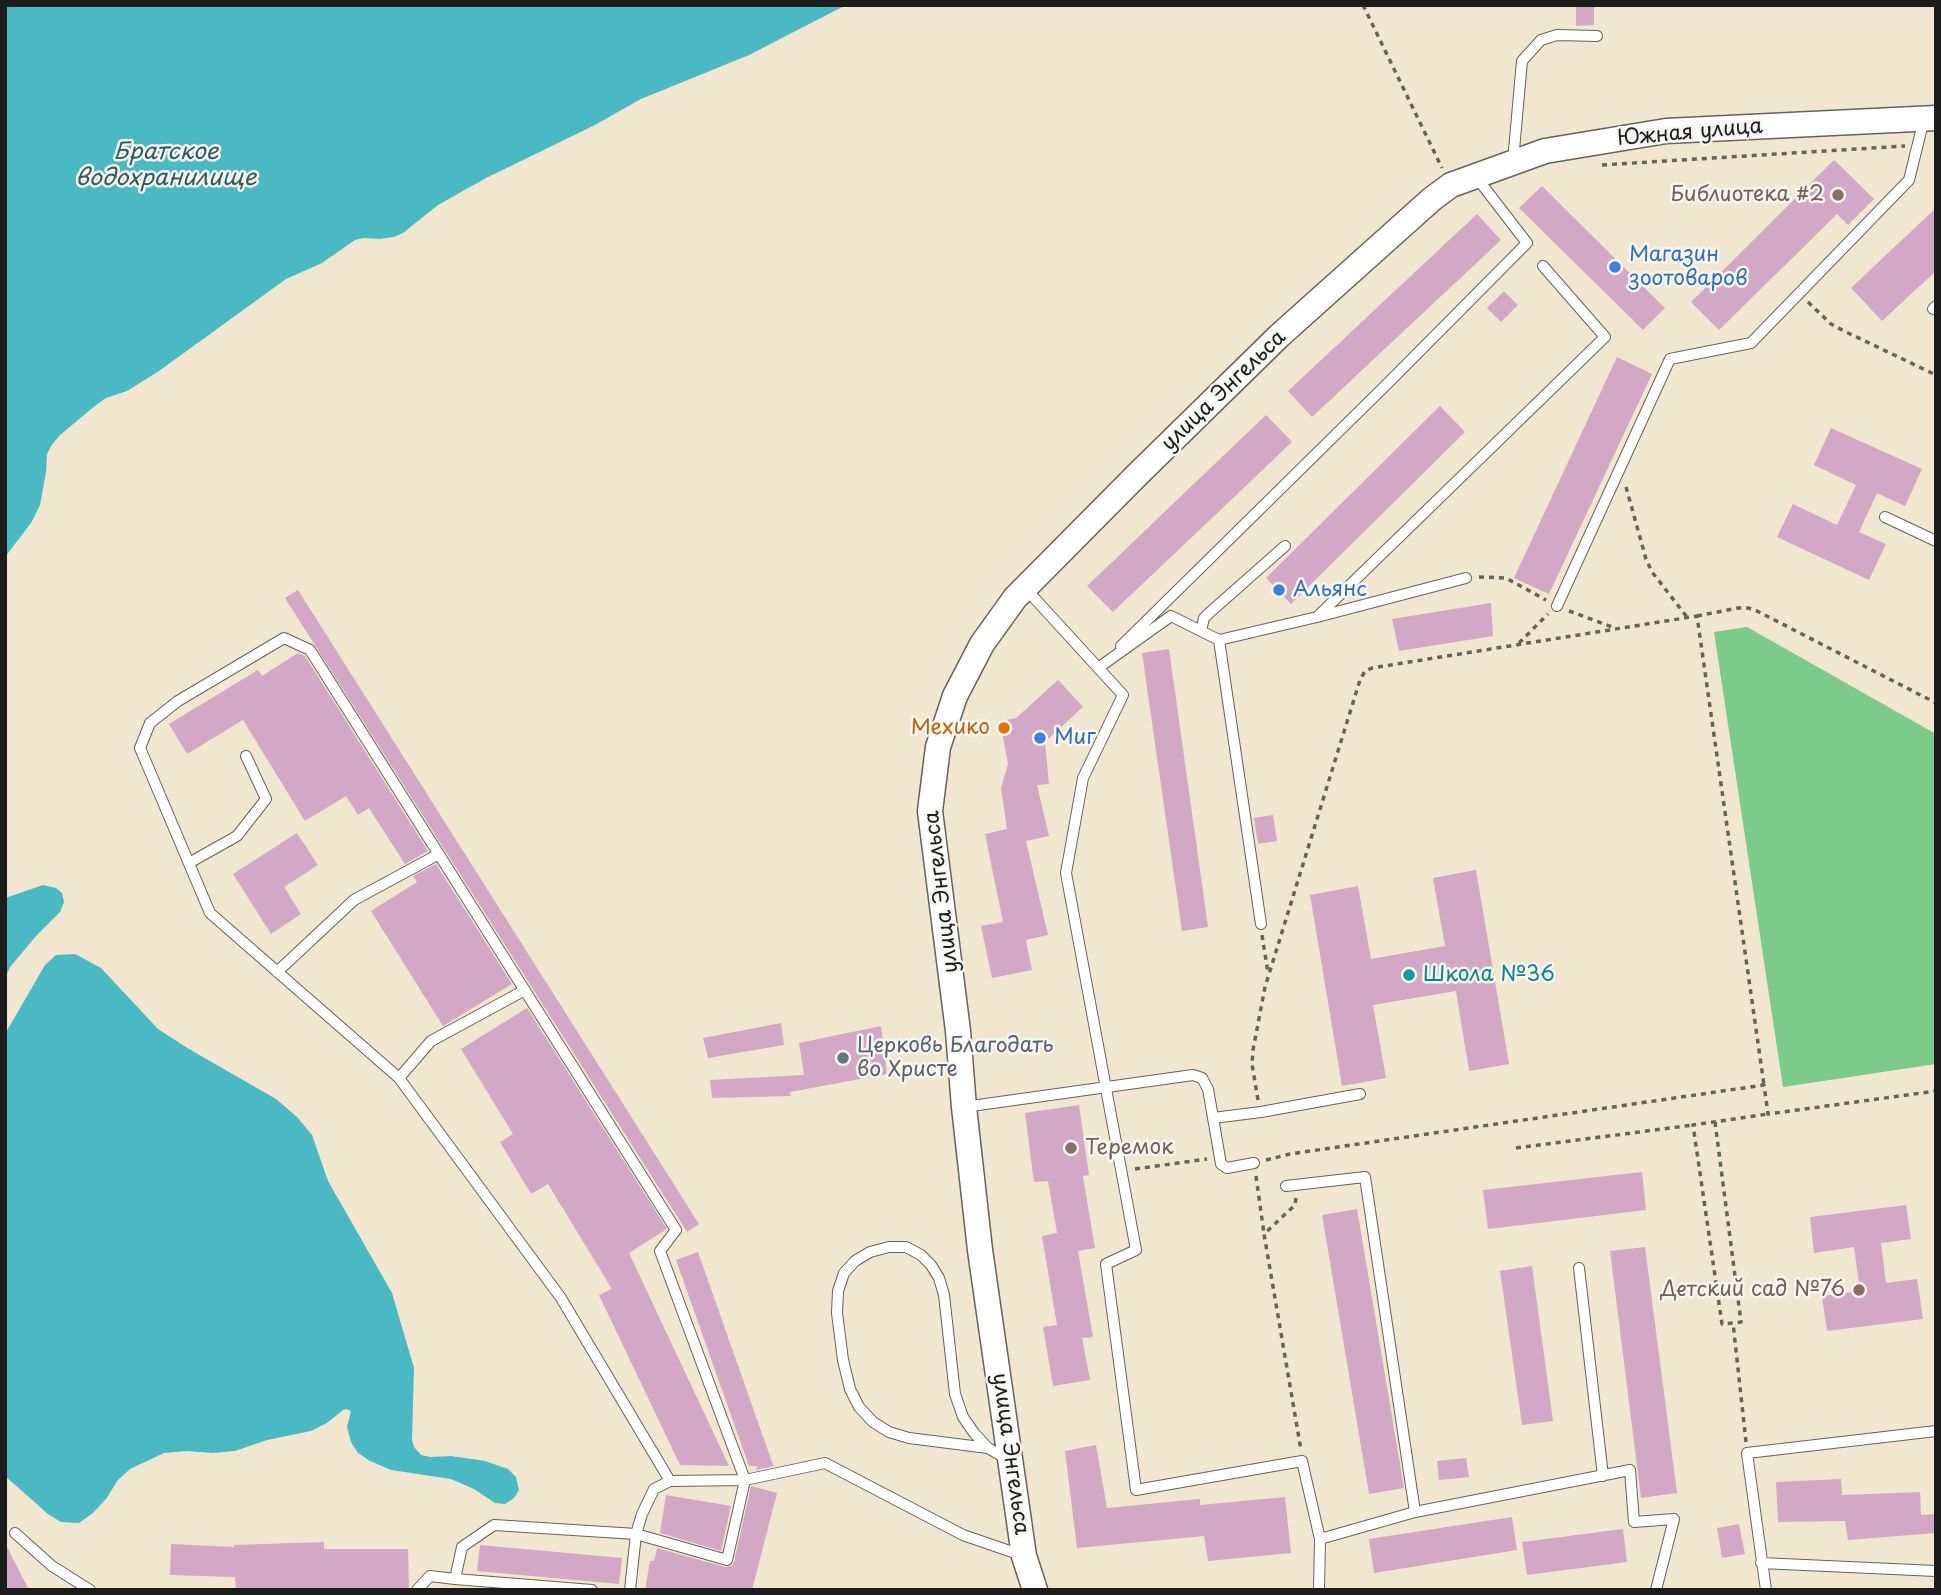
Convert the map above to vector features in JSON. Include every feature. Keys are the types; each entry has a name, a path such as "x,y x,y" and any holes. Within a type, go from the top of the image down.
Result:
{"street":[{"name":"Южная улица","path":"1451,186 1545,151 1665,131 1930,119"},
{"name":"улица Энгельса","path":"1035,1590 1024,1556 980,1250 958,1031 930,811 938,747 956,695 982,644 1015,598 1279,336 1432,199 1451,186"},
{"path":"1024,1556 1026,1590"}],"lane":[{"path":"1513,163 1522,61 1541,40 1557,34 1597,36"},
{"path":"1557,606 1670,359 1751,343 1909,180 1918,145 1930,119"},
{"path":"1098,668 1527,243 1476,176"},
{"path":"1317,617 1605,337 1543,266"},
{"path":"1885,517 1936,541"},
{"path":"1201,631 1204,618 1285,546"},
{"path":"1098,668 1171,616 1219,640 1466,578"},
{"path":"1025,588 1123,695 1083,778 1066,873 1136,1250 1106,1264 1136,1490 1303,1461 1320,1539 1319,1590"},
{"path":"456,1579 461,1546 494,1525 636,1534 727,1560 745,1480 660,1251 676,1230 310,650 284,638 178,701 150,723 140,748 210,913 399,1078 562,1298 670,1481"},
{"path":"1219,640 1261,924"},
{"path":"189,863 237,836 266,799 246,756"},
{"path":"277,972 354,900 439,854"},
{"path":"399,1078 431,1041 525,990"},
{"path":"964,1107 1193,1075 1202,1078 1208,1089 1221,1164 1227,1168 1254,1163"},
{"path":"1213,1118 1360,1094"},
{"path":"1286,1186 1365,1177 1415,1512"},
{"path":"988,1448 909,1438 889,1432 873,1422 859,1407 850,1389 843,1360 837,1313 838,1291 844,1273 855,1261 870,1252 889,1247 906,1247 921,1255 931,1265 939,1278 944,1295 956,1394 964,1418 988,1448 1011,1461"},
{"path":"1579,1268 1603,1476"},
{"path":"1766,1590 1747,1453 1936,1431"},
{"path":"630,1590 636,1534 654,1489 670,1481 745,1480 825,1462 963,1535 1024,1556"},
{"path":"1320,1539 1415,1512 1630,1470 1634,1522 1674,1520 1656,1590"},
{"path":"15,1533 52,1566 90,1590"},
{"path":"1761,1563 1936,1571"},
{"path":"417,1590 429,1576 592,1590"}],"path":[{"path":"1363,5 1451,186"},
{"path":"1595,165 1918,145"},
{"path":"1799,293 1831,324 1936,375"},
{"path":"1620,468 1646,559 1652,572 1687,617"},
{"path":"1466,578 1506,578 1557,606 1617,628"},
{"path":"1518,644 1557,606"},
{"path":"1261,1112 1252,1064 1268,975 1365,671 1372,667 1748,608 1936,703"},
{"path":"1698,616 1768,1114"},
{"path":"1261,924 1268,975"},
{"path":"1303,1461 1254,1163 1290,1154 1763,1086"},
{"path":"1516,1148 1936,1091"},
{"path":"1693,1125 1722,1324 1741,1322 1715,1122"},
{"path":"1122,1171 1219,1158"},
{"path":"1264,1234 1295,1205 1296,1197 1286,1186"},
{"path":"1733,1323 1747,1453"}],"green space":[{"path":"1747,627 1936,734 1936,1064 1783,1087 1714,632"}],"water":[{"name":"Братское водохранилище","path":"5,5 846,5 749,55 641,99 593,126 486,178 438,205 403,233 394,237 355,240 322,263 286,279 159,371 127,391 106,398 60,435 47,454 40,505 31,523 5,557"},
{"path":"43,885 56,888 62,893 64,902 60,912 10,967 5,978 5,898"},
{"path":"75,954 101,968 158,1029 276,1099 297,1117 312,1135 328,1181 392,1293 414,1368 414,1447 421,1455 485,1461 508,1469 516,1477 519,1490 514,1498 505,1504 495,1503 474,1489 451,1479 391,1470 370,1461 358,1453 351,1442 347,1427 351,1411 347,1409 311,1431 267,1440 235,1451 164,1453 130,1469 118,1480 93,1513 79,1523 61,1522 48,1514 5,1476 5,1034 45,965 56,955"}],"building":[{"path":"1576,7 1594,7 1594,25 1576,26"},
{"path":"1834,160 1874,199 1848,225 1837,214 1719,330 1691,302"},
{"path":"1542,186 1665,308 1643,330 1519,208"},
{"path":"1936,208 1936,271 1882,321 1851,288"},
{"path":"1477,214 1501,240 1312,417 1288,391"},
{"path":"1504,291 1518,305 1501,322 1487,308"},
{"path":"1617,357 1652,374 1549,594 1514,578"},
{"path":"1440,406 1465,432 1291,604 1266,578"},
{"path":"1266,415 1292,442 1113,612 1087,586"},
{"path":"1831,428 1922,469 1905,506 1877,493 1859,532 1886,544 1869,580 1777,537 1793,504 1837,525 1856,485 1814,465"},
{"path":"298,590 699,1224 687,1232 285,598"},
{"path":"1491,603 1493,636 1399,651 1392,619"},
{"path":"1169,649 1208,927 1182,931 1142,653"},
{"path":"298,653 305,656 428,851 405,864 369,808 358,815 346,796 305,821 243,720 187,754 169,724 258,670 262,676"},
{"path":"1058,680 1083,707 1045,742 1049,784 1037,785 1049,836 1026,841 1048,935 1026,940 1032,970 992,978 981,926 1003,922 985,834 1007,829 1001,788 1008,764 1000,721 1016,718"},
{"path":"1273,815 1277,841 1258,844 1254,818"},
{"path":"297,833 318,865 284,887 301,914 271,934 233,874"},
{"path":"436,864 512,984 443,1026 371,911 417,882 413,876"},
{"name":"Школа №36","path":"1476,870 1509,1064 1469,1071 1456,991 1373,1005 1386,1078 1342,1086 1310,895 1358,886 1371,959 1445,946 1433,878"},
{"path":"527,1008 667,1229 629,1253 729,1466 680,1465 599,1295 612,1289 548,1184 531,1194 500,1142 513,1134 461,1049"},
{"path":"781,1023 784,1045 708,1058 703,1038"},
{"name":"Церковь Благодать во Христе","path":"881,1026 887,1074 790,1092 791,1096 712,1098 710,1080 804,1075 799,1043"},
{"path":"1079,1105 1089,1175 1083,1176 1095,1248 1078,1251 1093,1337 1082,1338 1090,1380 1053,1386 1043,1327 1057,1325 1042,1236 1057,1233 1048,1181 1034,1182 1025,1113"},
{"path":"1642,1172 1646,1210 1488,1229 1483,1190"},
{"path":"1906,1205 1911,1239 1881,1243 1886,1283 1917,1279 1923,1319 1827,1331 1822,1296 1860,1291 1854,1247 1814,1253 1810,1217"},
{"path":"1357,1209 1404,1488 1369,1494 1322,1215"},
{"path":"1645,1247 1677,1493 1641,1498 1610,1251"},
{"path":"698,1252 774,1466 756,1470 757,1466 749,1466 676,1260"},
{"path":"1532,1266 1553,1421 1522,1425 1500,1271"},
{"path":"1096,1445 1107,1508 1200,1499 1200,1505 1285,1497 1291,1553 1208,1561 1204,1536 1077,1548 1065,1451"},
{"path":"1466,1458 1469,1477 1439,1480 1437,1461"},
{"path":"1841,1479 1842,1495 1920,1492 1921,1515 1936,1514 1936,1533 1848,1540 1845,1521 1778,1522 1776,1482"},
{"path":"751,1486 777,1493 752,1590 645,1590 650,1561 654,1561 657,1548 725,1567 732,1566"},
{"path":"666,1495 731,1506 721,1551 660,1533"},
{"path":"1512,1517 1517,1550 1374,1573 1369,1539"},
{"path":"1739,1524 1745,1554 1722,1558 1717,1528"},
{"path":"1623,1529 1627,1562 1527,1575 1522,1542"},
{"path":"324,1542 324,1549 408,1549 409,1588 236,1590 235,1577 170,1575 171,1544 234,1547"},
{"path":"5,1543 29,1590 5,1590"},
{"path":"480,1545 622,1558 619,1584 477,1571"}],"place":[{"name":"Библиотека #2","path":"1838,195"},
{"name":"Магазин зоотоваров","path":"1615,267"},
{"name":"Альянс","path":"1279,590"},
{"name":"Мехико","path":"1004,728"},
{"name":"Миг","path":"1040,738"},
{"name":"Школа №36","path":"1409,975"},
{"name":"Церковь Благодать во Христе","path":"843,1058"},
{"name":"Теремок","path":"1071,1148"},
{"name":"Детский сад №76","path":"1859,1290"}]}
